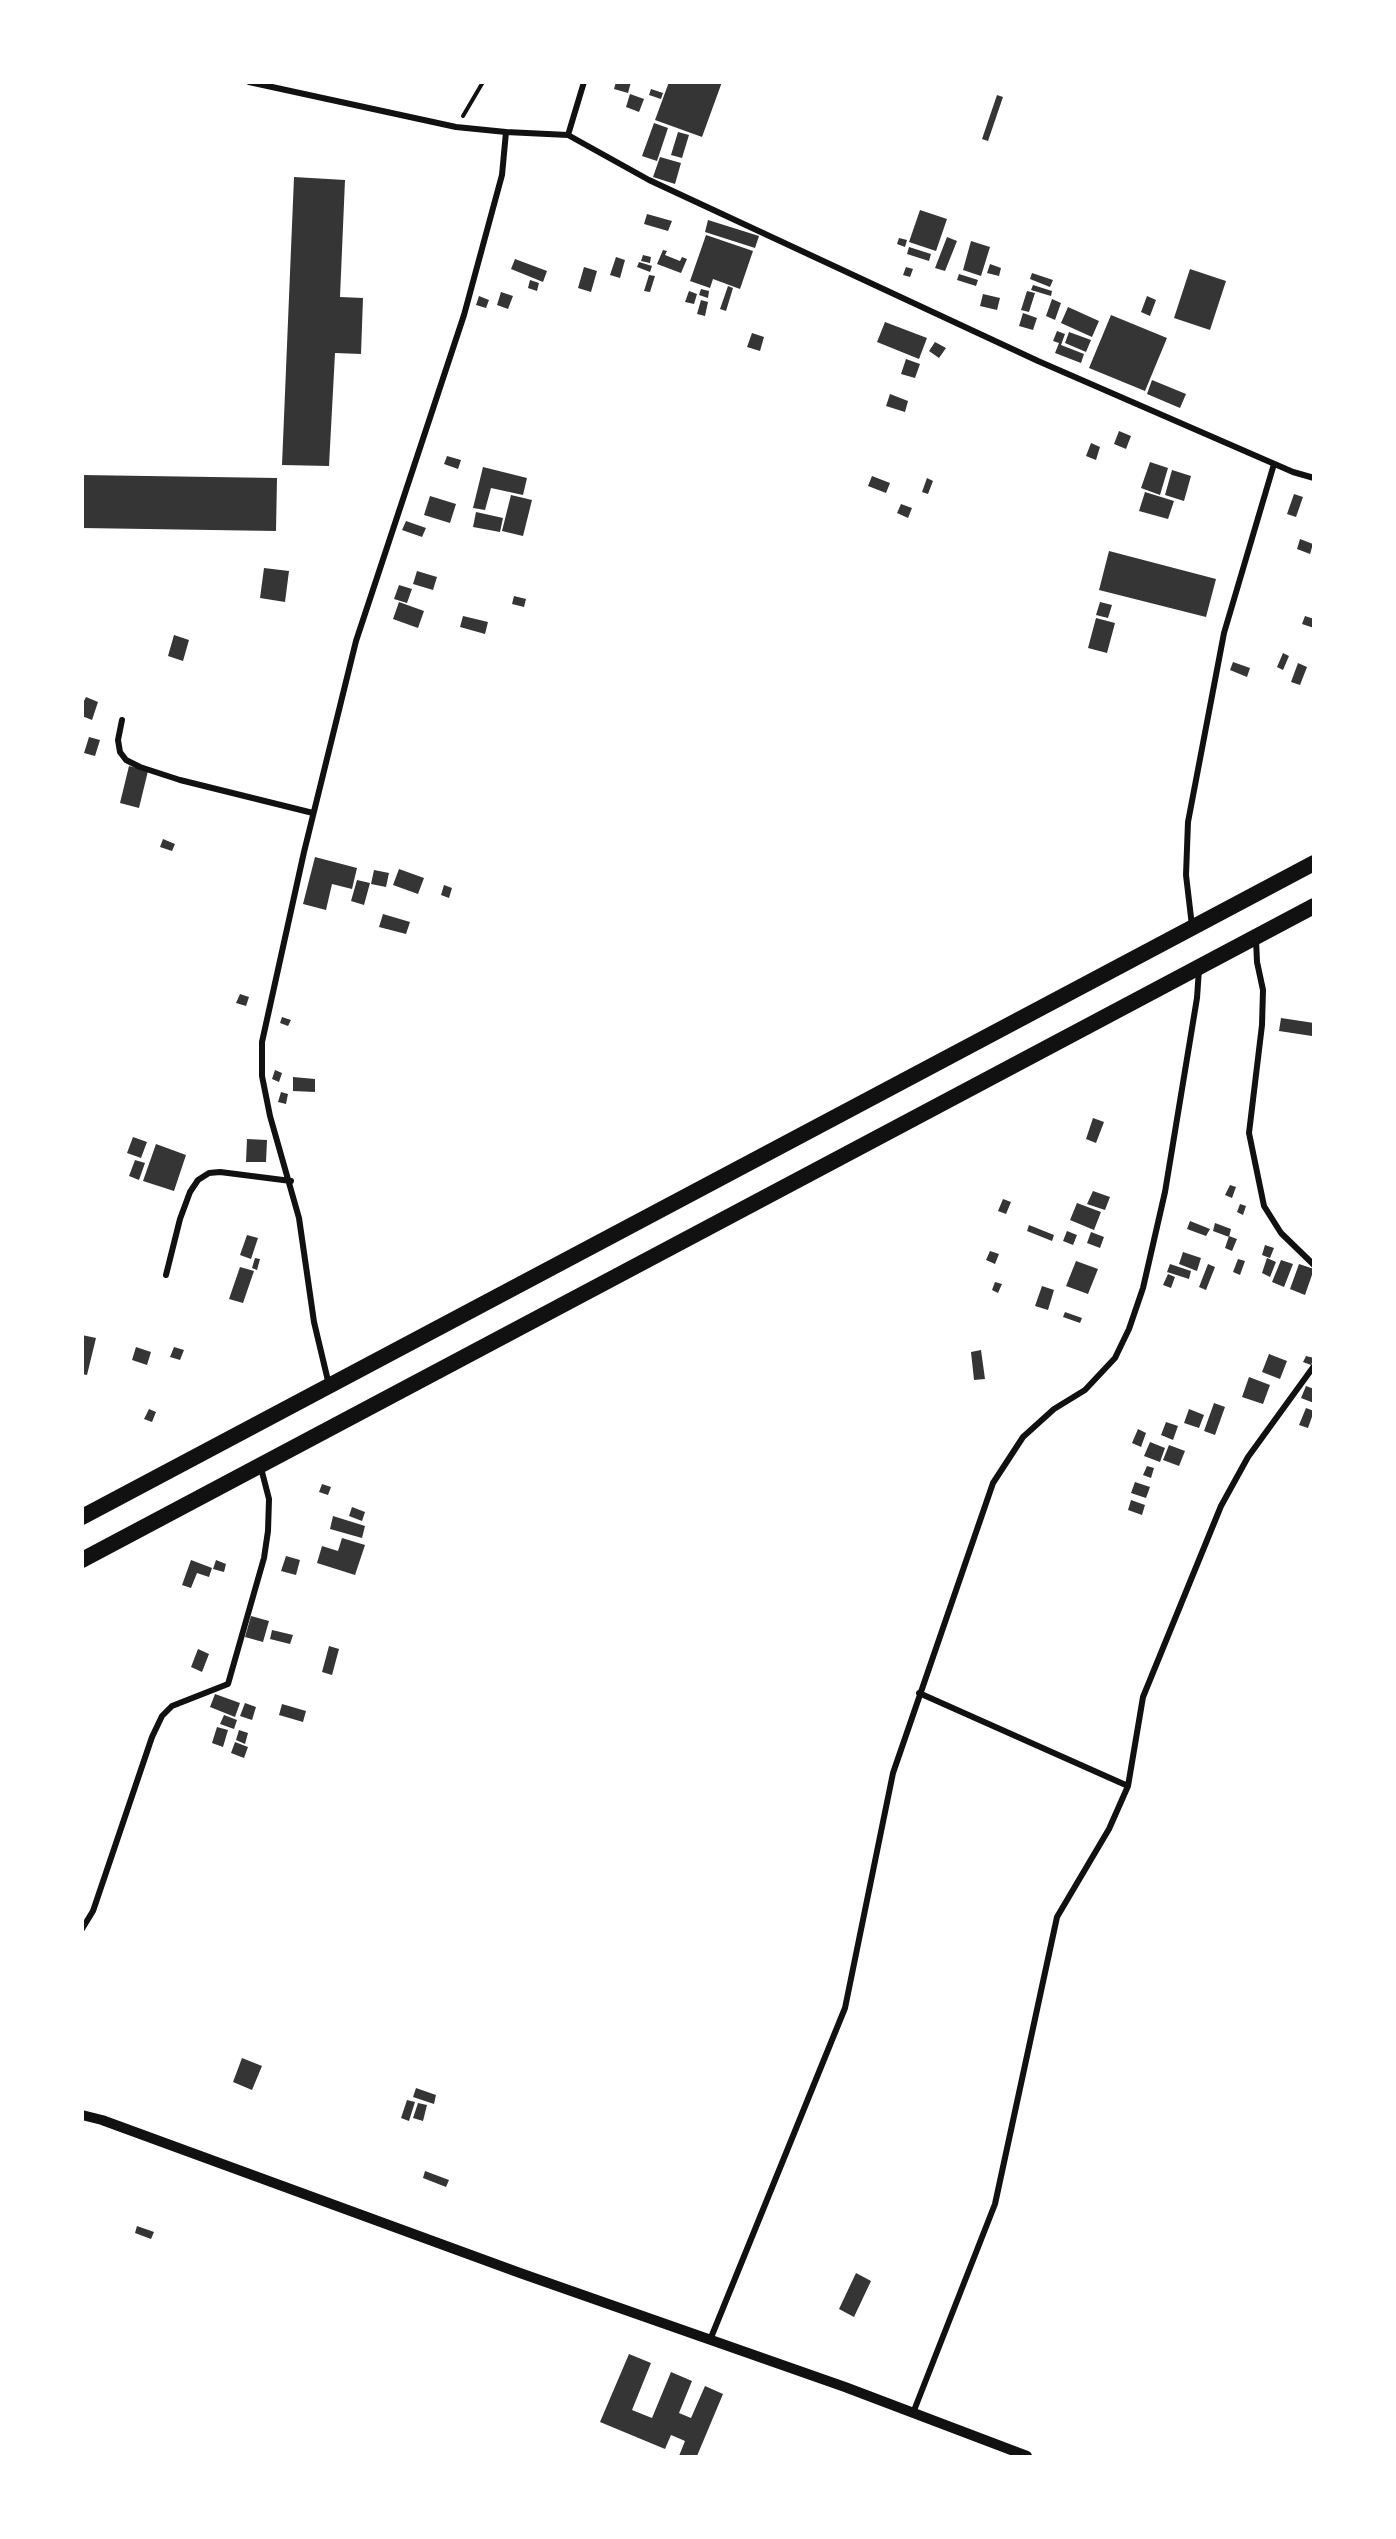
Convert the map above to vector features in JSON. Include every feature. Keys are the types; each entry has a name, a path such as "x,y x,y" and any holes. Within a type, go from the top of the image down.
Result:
{"highway":[{"path":"82,1517 1314,863"},
{"path":"82,1560 1314,906"}],"street":[{"path":"249,82 456,127 568,135 649,180 1049,366 1274,464 1314,478"},
{"path":"568,135 584,82"},
{"path":"329,1386 314,1322 299,1218 291,1181 270,1116 262,1076 262,1042 313,813 356,641 464,315 502,175 506,132"},
{"path":"1192,927 1186,875 1188,822 1224,633 1274,464"},
{"path":"122,720 118,740 120,752 126,760 180,780 313,813"},
{"path":"1256,937 1257,962 1263,990 1263,1013 1249,1133 1264,1206 1281,1233 1314,1265"},
{"path":"710,2340 845,2008 893,1773 993,1483 1023,1437 1054,1409 1085,1390 1115,1358 1129,1329 1143,1288 1166,1192 1197,998 1199,966"},
{"path":"166,1275 183,1210 198,1180 209,1173 220,1172 291,1181"},
{"path":"913,2413 995,2204 1057,1917 1108,1829 1128,1786 1143,1697 1221,1506 1248,1457 1314,1366"},
{"path":"82,1929 93,1911 152,1737 162,1716 172,1706 228,1684 264,1558 267,1540 269,1499 260,1466"},
{"path":"919,1693 1128,1786"},
{"path":"82,2115 102,2120 520,2273 913,2413 1027,2457"}],"path":[{"path":"456,127 483,82"}],"building":[{"path":"616,82 631,82 628,93 614,89"},
{"path":"669,82 722,82 702,137 655,120"},
{"path":"651,89 663,93 661,99 649,95"},
{"path":"630,94 644,99 639,112 626,107"},
{"path":"997,95 1003,97 988,141 982,139"},
{"path":"654,123 668,128 657,161 642,156"},
{"path":"678,132 689,135 682,158 671,155"},
{"path":"660,157 681,163 675,184 653,177"},
{"path":"294,177 345,180 340,297 363,298 361,354 335,353 329,466 282,465"},
{"path":"920,210 947,219 936,251 909,242"},
{"path":"647,214 672,221 668,231 644,224"},
{"path":"708,220 759,236 755,248 705,232"},
{"path":"706,235 753,251 740,289 713,279 710,288 690,281"},
{"path":"947,237 957,241 945,271 935,268"},
{"path":"899,238 907,240 905,247 897,244"},
{"path":"971,241 990,247 981,276 963,270"},
{"path":"909,247 931,254 929,261 907,254"},
{"path":"663,250 667,251 665,255 680,261 682,257 687,259 681,273 657,264"},
{"path":"643,255 651,257 650,263 641,261"},
{"path":"616,257 625,260 620,278 610,275"},
{"path":"515,259 547,271 543,282 511,269"},
{"path":"639,262 652,266 650,272 637,267"},
{"path":"990,264 1001,268 999,276 987,273"},
{"path":"584,267 597,271 591,292 578,288"},
{"path":"906,267 913,269 910,277 903,275"},
{"path":"1190,269 1226,281 1210,330 1174,318"},
{"path":"1032,273 1053,280 1050,287 1030,279"},
{"path":"959,274 978,280 976,286 957,280"},
{"path":"649,275 655,276 650,292 644,291"},
{"path":"530,280 539,283 537,291 528,288"},
{"path":"1033,285 1052,291 1051,296 1031,290"},
{"path":"728,286 733,288 726,311 720,309"},
{"path":"701,289 709,291 708,298 699,295"},
{"path":"689,291 697,294 694,304 685,302"},
{"path":"1027,291 1035,293 1029,312 1021,310"},
{"path":"501,292 513,296 508,309 497,305"},
{"path":"983,294 1000,298 997,310 980,306"},
{"path":"479,296 489,300 486,308 476,305"},
{"path":"1147,296 1156,300 1150,316 1141,312"},
{"path":"1052,299 1061,303 1055,320 1046,316"},
{"path":"701,300 708,302 705,316 697,314"},
{"path":"1068,307 1099,321 1092,337 1061,323"},
{"path":"1023,313 1037,318 1033,330 1019,326"},
{"path":"1111,315 1167,338 1145,391 1089,368"},
{"path":"885,322 927,338 919,359 877,342"},
{"path":"1057,331 1065,334 1061,345 1084,354 1081,363 1055,353 1059,343 1053,341"},
{"path":"1069,332 1091,340 1086,352 1065,343"},
{"path":"752,333 764,337 760,351 747,347"},
{"path":"935,342 946,348 939,358 929,351"},
{"path":"906,359 920,364 915,378 901,374"},
{"path":"1152,380 1186,394 1180,408 1147,394"},
{"path":"890,394 908,401 905,412 886,406"},
{"path":"1119,431 1131,436 1126,449 1114,444"},
{"path":"1091,443 1100,447 1096,460 1086,456"},
{"path":"447,456 461,460 458,469 444,464"},
{"path":"1150,462 1168,468 1160,495 1141,488"},
{"path":"483,467 527,478 523,495 491,488 485,510 473,508"},
{"path":"1172,470 1191,476 1184,501 1165,495"},
{"path":"82,475 277,478 276,531 82,528"},
{"path":"872,476 890,483 886,493 868,486"},
{"path":"927,478 933,481 928,494 922,492"},
{"path":"1145,492 1174,501 1168,519 1139,511"},
{"path":"1294,494 1303,497 1296,517 1287,514"},
{"path":"511,495 532,500 523,536 502,531"},
{"path":"430,496 456,504 450,523 424,515"},
{"path":"901,504 912,508 908,518 897,513"},
{"path":"476,512 503,518 500,532 473,527"},
{"path":"406,521 426,528 422,537 402,530"},
{"path":"1300,539 1313,544 1310,554 1297,549"},
{"path":"1109,551 1216,579 1206,617 1099,590"},
{"path":"264,568 289,571 285,602 260,598"},
{"path":"417,571 437,577 433,590 413,584"},
{"path":"399,585 412,589 407,603 394,599"},
{"path":"514,596 526,599 524,607 512,604"},
{"path":"399,602 424,611 418,628 393,619"},
{"path":"1100,602 1112,605 1108,618 1096,615"},
{"path":"463,616 488,622 485,634 460,627"},
{"path":"1305,616 1314,619 1314,628 1302,624"},
{"path":"1096,618 1115,623 1107,653 1088,648"},
{"path":"174,635 189,640 183,661 168,656"},
{"path":"1283,653 1289,656 1283,670 1277,667"},
{"path":"1233,662 1250,668 1247,677 1230,670"},
{"path":"1298,663 1307,667 1300,685 1291,682"},
{"path":"86,697 98,702 92,720 82,716 82,705"},
{"path":"89,737 100,740 95,756 84,753"},
{"path":"129,766 148,771 139,808 120,803"},
{"path":"163,839 175,844 172,851 160,847"},
{"path":"315,857 357,868 352,889 332,884 326,910 303,904"},
{"path":"399,869 424,878 418,894 393,885"},
{"path":"374,870 389,873 386,887 371,884"},
{"path":"357,880 370,883 364,905 351,901"},
{"path":"444,885 452,888 449,898 441,895"},
{"path":"383,914 410,922 406,934 379,927"},
{"path":"240,994 249,997 246,1006 236,1003"},
{"path":"282,1017 291,1020 288,1026 280,1023"},
{"path":"1281,1018 1314,1023 1312,1036 1279,1031"},
{"path":"275,1070 282,1073 279,1082 272,1079"},
{"path":"293,1077 315,1079 315,1092 293,1091"},
{"path":"281,1092 288,1094 286,1104 278,1102"},
{"path":"1093,1118 1104,1122 1096,1143 1086,1139"},
{"path":"133,1137 147,1142 141,1158 127,1153"},
{"path":"247,1139 267,1140 266,1162 246,1162"},
{"path":"156,1144 186,1155 174,1191 143,1181"},
{"path":"135,1160 145,1163 139,1180 129,1176"},
{"path":"1230,1185 1236,1187 1232,1198 1225,1195"},
{"path":"1093,1191 1110,1197 1105,1210 1087,1204"},
{"path":"1003,1199 1011,1202 1006,1214 998,1211"},
{"path":"1077,1203 1101,1212 1094,1230 1070,1220"},
{"path":"1240,1204 1246,1206 1243,1215 1237,1212"},
{"path":"1190,1221 1210,1229 1206,1236 1187,1229"},
{"path":"1215,1223 1231,1229 1229,1237 1213,1231"},
{"path":"1029,1225 1054,1235 1052,1241 1027,1231"},
{"path":"1067,1231 1077,1235 1073,1245 1063,1241"},
{"path":"1091,1232 1104,1237 1100,1248 1087,1243"},
{"path":"247,1235 258,1238 251,1259 240,1255"},
{"path":"1229,1236 1237,1239 1232,1251 1225,1248"},
{"path":"1265,1245 1274,1248 1270,1258 1262,1255"},
{"path":"990,1251 999,1254 995,1264 986,1260"},
{"path":"1183,1252 1201,1258 1197,1271 1179,1264"},
{"path":"255,1258 260,1259 257,1270 252,1268"},
{"path":"1267,1258 1276,1262 1270,1277 1262,1273"},
{"path":"1238,1259 1245,1261 1240,1275 1233,1272"},
{"path":"1281,1260 1293,1264 1284,1287 1272,1282"},
{"path":"1076,1261 1098,1269 1088,1294 1066,1286"},
{"path":"1170,1264 1191,1271 1189,1279 1167,1272"},
{"path":"1208,1264 1215,1267 1206,1290 1199,1287"},
{"path":"1299,1264 1314,1269 1305,1295 1290,1289"},
{"path":"240,1267 254,1271 243,1303 229,1299"},
{"path":"1168,1274 1175,1277 1171,1288 1163,1285"},
{"path":"995,1282 1002,1284 998,1293 992,1290"},
{"path":"1042,1286 1054,1290 1048,1310 1035,1306"},
{"path":"1065,1312 1082,1318 1080,1323 1063,1317"},
{"path":"82,1335 96,1338 87,1375 82,1374"},
{"path":"136,1347 151,1352 147,1365 132,1360"},
{"path":"174,1347 184,1350 180,1360 170,1357"},
{"path":"981,1350 985,1379 974,1380 971,1352"},
{"path":"1269,1354 1287,1361 1280,1379 1262,1372"},
{"path":"1306,1356 1314,1358 1311,1365 1303,1362"},
{"path":"1249,1377 1270,1385 1263,1404 1242,1397"},
{"path":"1306,1386 1314,1389 1314,1403 1301,1398"},
{"path":"1214,1403 1225,1407 1215,1435 1204,1431"},
{"path":"1306,1408 1314,1411 1308,1428 1299,1425"},
{"path":"149,1409 156,1412 152,1422 144,1419"},
{"path":"1189,1409 1204,1415 1199,1428 1184,1423"},
{"path":"1166,1422 1178,1426 1173,1440 1161,1435"},
{"path":"1138,1429 1146,1433 1141,1447 1132,1443"},
{"path":"1150,1442 1165,1448 1160,1462 1144,1456"},
{"path":"1169,1445 1185,1451 1179,1466 1163,1460"},
{"path":"1147,1466 1154,1468 1151,1478 1143,1475"},
{"path":"1135,1482 1150,1487 1146,1498 1131,1493"},
{"path":"322,1484 331,1487 328,1495 319,1492"},
{"path":"1131,1500 1145,1505 1142,1515 1128,1510"},
{"path":"352,1507 365,1512 362,1521 349,1516"},
{"path":"333,1516 365,1526 362,1538 330,1529"},
{"path":"342,1538 365,1545 355,1575 317,1563 322,1546 338,1551"},
{"path":"286,1556 300,1560 296,1575 281,1571"},
{"path":"191,1560 212,1568 209,1577 197,1573 191,1588 182,1585"},
{"path":"216,1560 226,1564 224,1572 213,1569"},
{"path":"251,1616 269,1621 263,1642 245,1637"},
{"path":"272,1630 293,1635 290,1644 270,1639"},
{"path":"329,1646 339,1649 332,1675 322,1672"},
{"path":"198,1649 209,1654 202,1672 191,1667"},
{"path":"215,1694 240,1703 235,1717 210,1707"},
{"path":"245,1703 256,1707 252,1720 240,1716"},
{"path":"282,1704 306,1711 303,1722 279,1715"},
{"path":"224,1715 237,1720 234,1729 220,1724"},
{"path":"217,1727 228,1730 223,1747 212,1743"},
{"path":"239,1730 248,1733 245,1744 236,1740"},
{"path":"235,1742 248,1747 244,1758 231,1753"},
{"path":"242,2058 262,2066 252,2090 233,2082"},
{"path":"416,2088 436,2095 434,2104 413,2097"},
{"path":"407,2100 415,2102 409,2121 401,2118"},
{"path":"418,2103 427,2105 423,2121 413,2118"},
{"path":"425,2171 449,2180 446,2187 423,2178"},
{"path":"137,2226 154,2232 151,2239 135,2233"},
{"path":"856,2273 871,2281 854,2317 839,2309"},
{"path":"629,2354 651,2363 632,2410 652,2418 671,2372 692,2381 679,2413 691,2418 705,2386 723,2394 697,2456 679,2456 685,2441 671,2435 665,2449 600,2422"}]}
